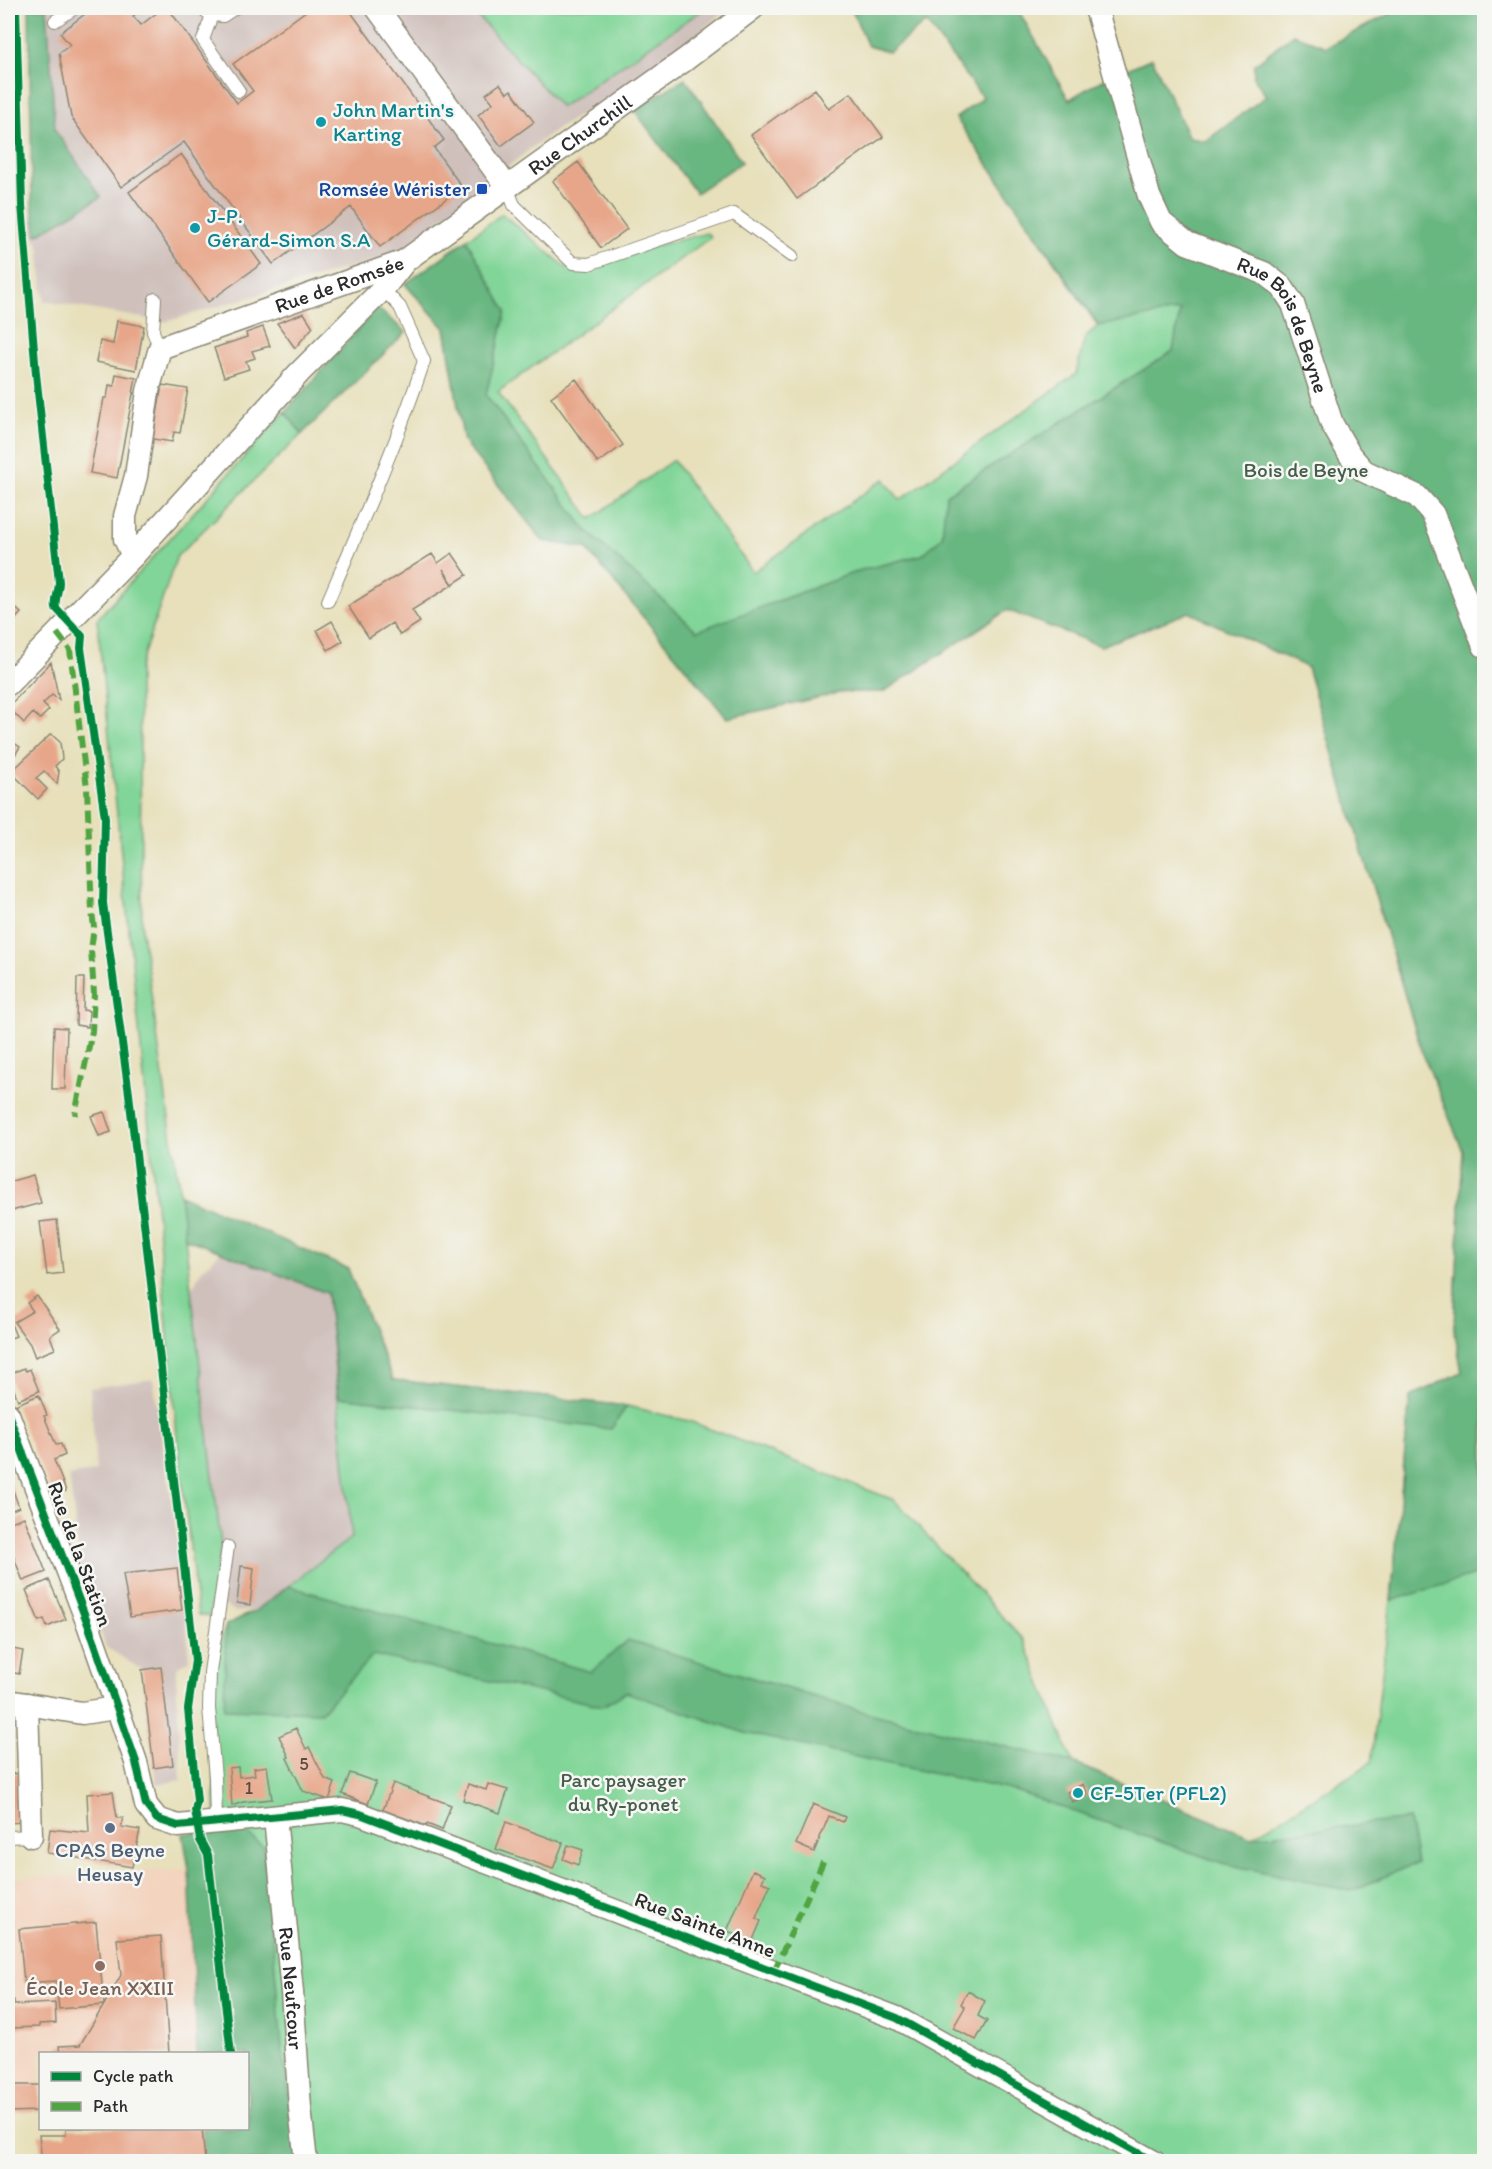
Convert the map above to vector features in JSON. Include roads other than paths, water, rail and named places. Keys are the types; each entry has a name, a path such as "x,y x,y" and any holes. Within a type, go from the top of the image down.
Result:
{"street":[{"path":"377,8 507,187"},
{"name":"Rue Churchill","path":"406,260 686,59 753,8"},
{"name":"Rue Bois de Beyne","path":"1096,8 1149,196 1161,222 1187,243 1264,273 1282,287 1293,304 1332,424 1350,455 1364,471 1417,496 1433,514 1485,646"},
{"name":"Rue de Romsée","path":"8,684 132,556 299,373 382,289 406,260"},
{"name":"Rue de Romsée","path":"160,348 406,260"},
{"path":"132,556 125,539 125,516 136,476 148,391 160,348"},
{"name":"Rue de la Station","path":"8,1414 67,1565 136,1762 146,1805 157,1819 178,1826 216,1823"},
{"path":"32,1836 17,1702 82,1713 116,1708"},
{"name":"Rue Sainte Anne","path":"216,1823 342,1810 360,1814 887,2014 1154,2162"},
{"name":"Rue Neufcour","path":"275,1817 306,2162"}],"lane":[{"path":"55,21 75,8"},
{"path":"200,8 212,15 223,16 235,8"},
{"path":"212,15 203,40 239,91"},
{"path":"507,187 514,205 573,263 590,264 734,214 792,256"},
{"path":"328,601 403,423 424,361 400,307 382,289"},
{"path":"155,299 153,332 160,348"},
{"path":"216,1823 209,1708 210,1672 228,1547"},
{"path":"8,1836 32,1836"}],"place":[{"name":"John Martin's Karting","path":"321,122"},
{"name":"Romsée Wérister","path":"482,189"},
{"name":"J-P. Gérard-Simon S.A","path":"195,228"},
{"name":"CF-5Ter (PFL2)","path":"1078,1793"},
{"name":"CPAS Beyne Heusay","path":"110,1828"},
{"name":"École Jean XXIII","path":"100,1966"}],"park label":[{"name":"Bois de Beyne","path":"1306,470"},
{"name":"Parc paysager du Ry-ponet","path":"623,1792"}]}
